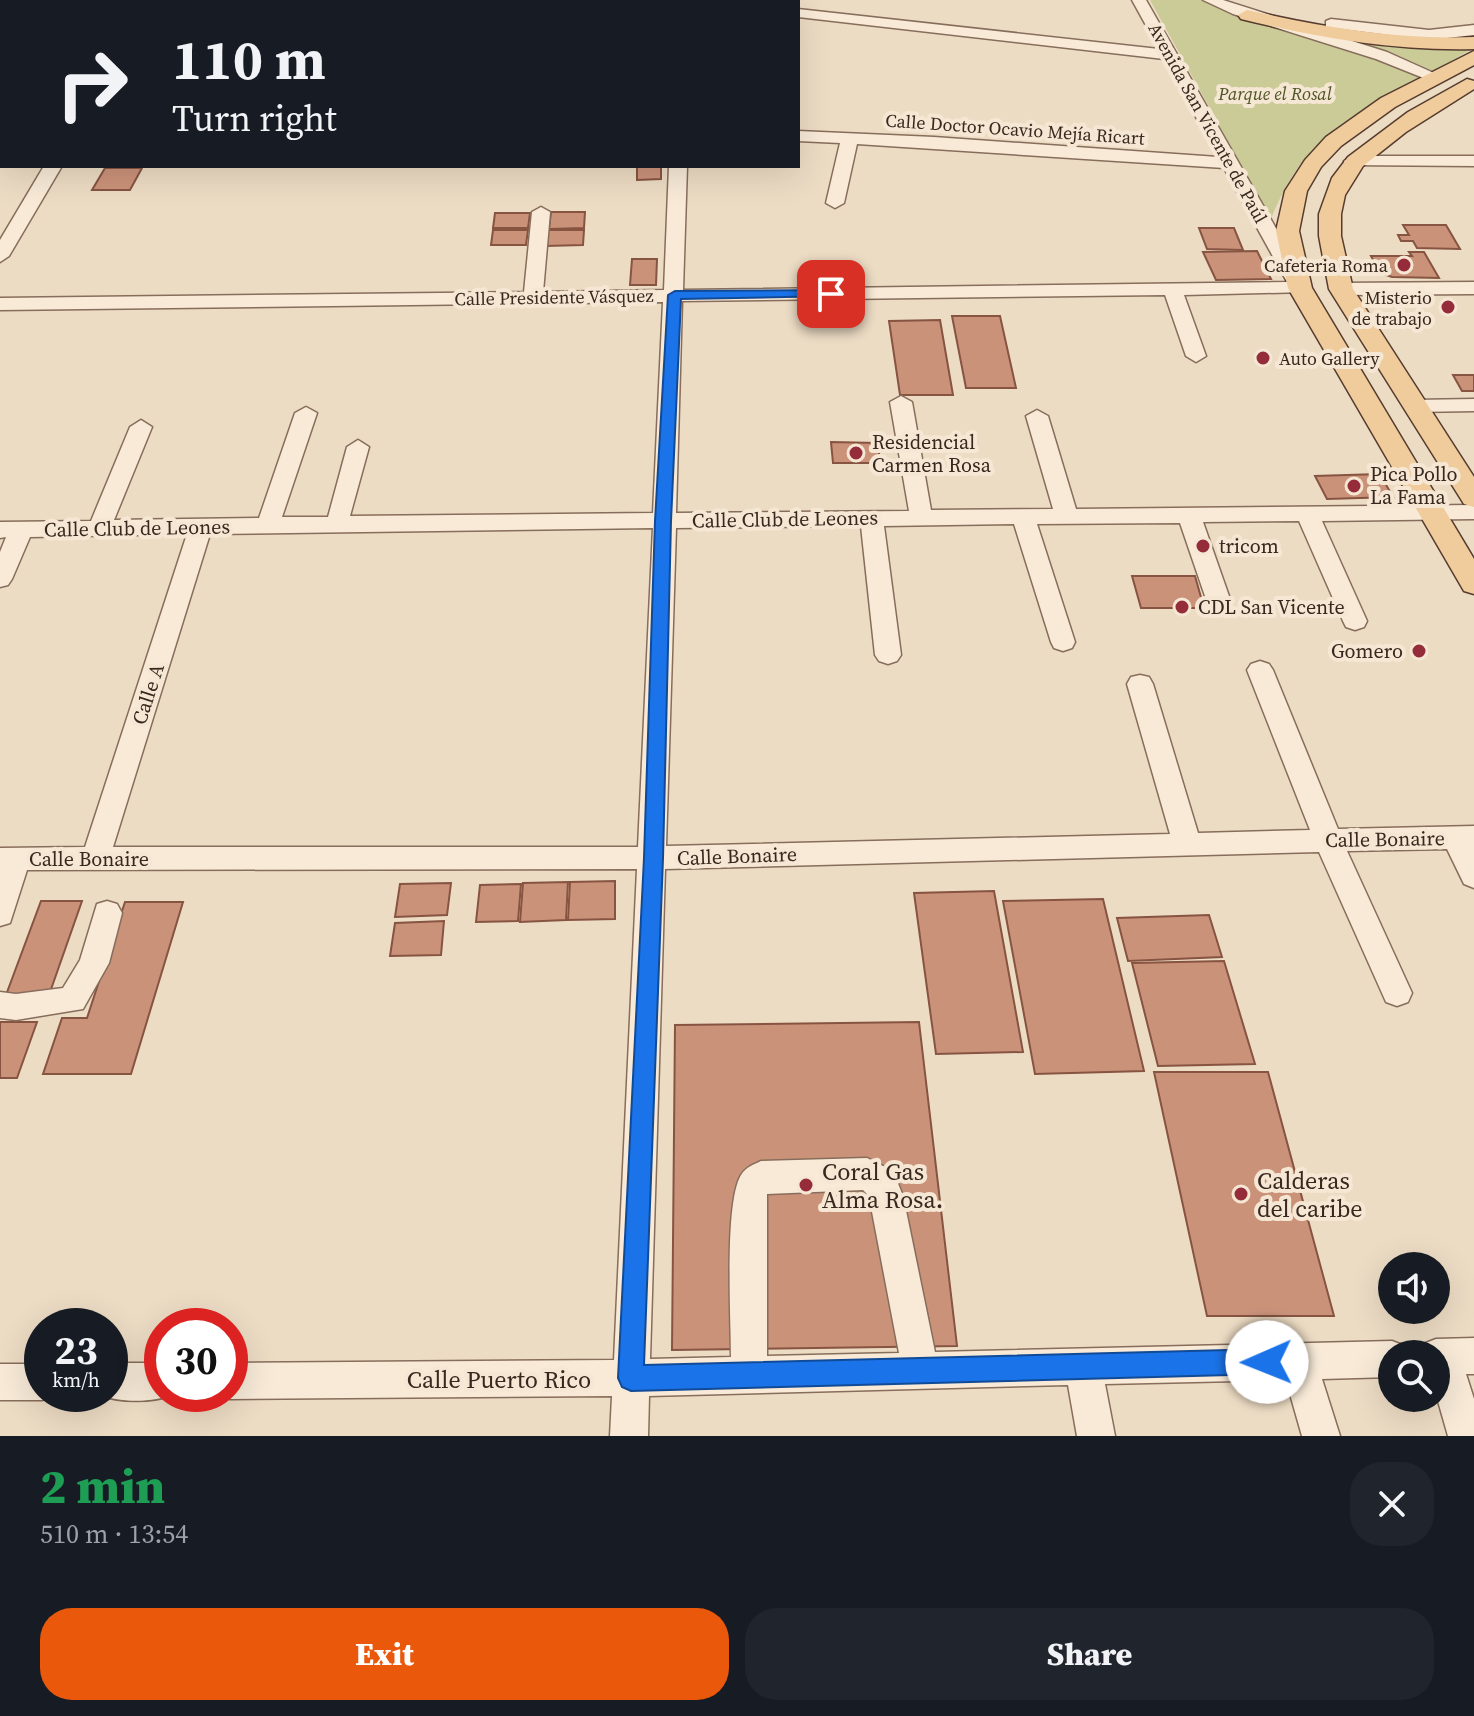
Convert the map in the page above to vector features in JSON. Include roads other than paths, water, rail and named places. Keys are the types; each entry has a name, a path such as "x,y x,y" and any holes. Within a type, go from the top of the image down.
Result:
{"main road":[{"path":"1245,8 1313,31 1385,42 1474,43"},
{"name":"Avenida San Vicente de Paúl","path":"1474,57 1344,130 1311,163 1296,191 1288,223 1289,250 1300,288 1474,584"},
{"path":"1474,81 1390,133 1353,161 1333,197 1329,218 1331,253 1341,289 1474,498"}],"street":[{"name":"Avenida San Vicente de Paúl","path":"1139,0 1300,288"},
{"path":"1210,0 1245,8 1375,51 1437,78"},
{"path":"1245,8 1335,25 1429,35 1474,30"},
{"path":"800,13 1170,55"},
{"name":"Calle Doctor Ocavio Mejía Ricart","path":"800,136 1230,163"},
{"path":"835,203 850,138"},
{"path":"1353,161 1474,161"},
{"path":"0,256 52,168"},
{"path":"629,1436 654,858 663,521 675,295 678,168"},
{"path":"533,297 541,212"},
{"name":"Calle Presidente Vásquez","path":"0,304 1300,288"},
{"path":"1341,289 1474,288"},
{"path":"1173,290 1196,356"},
{"path":"901,402 921,517"},
{"path":"1415,406 1474,405"},
{"path":"268,526 306,413"},
{"path":"1037,416 1058,494 1067,515"},
{"path":"99,529 141,427"},
{"path":"337,524 358,447"},
{"name":"Calle Club de Leones","path":"11,530 1188,513 1474,512"},
{"path":"1188,513 1218,599"},
{"path":"1307,513 1355,621"},
{"path":"1023,516 1063,642"},
{"path":"872,518 888,655"},
{"name":"Calle A","path":"95,860 201,527"},
{"path":"0,579 11,530"},
{"path":"1260,670 1328,840 1397,993"},
{"path":"1140,684 1187,844"},
{"path":"1464,837 1474,876"},
{"name":"Calle Bonaire","path":"8,859 654,858 1464,837"},
{"path":"0,914 8,859"},
{"path":"0,1005 16,1007 72,1000 94,963 107,913"},
{"path":"749,1375 748,1200 753,1185 761,1177 867,1174 881,1182 886,1196 921,1371"},
{"path":"1451,1357 1467,1436"},
{"name":"Calle Puerto Rico","path":"248,1381 631,1378 1378,1359"},
{"path":"1298,1361 1321,1436"},
{"path":"1083,1366 1096,1436"},
{"path":"0,1382 24,1382"}],"place":[{"name":"Cafeteria Roma","path":"1404,265"},
{"name":"Misterio de trabajo","path":"1448,307"},
{"name":"Auto Gallery","path":"1263,358"},
{"name":"Residencial Carmen Rosa","path":"856,453"},
{"name":"Pica Pollo La Fama","path":"1354,486"},
{"name":"tricom","path":"1203,546"},
{"name":"CDL San Vicente","path":"1182,607"},
{"name":"Gomero","path":"1419,651"},
{"name":"Coral Gas Alma Rosa.","path":"806,1185"},
{"name":"Calderas del caribe","path":"1241,1194"}],"park label":[{"name":"Parque el Rosal","path":"1275,93"}]}
